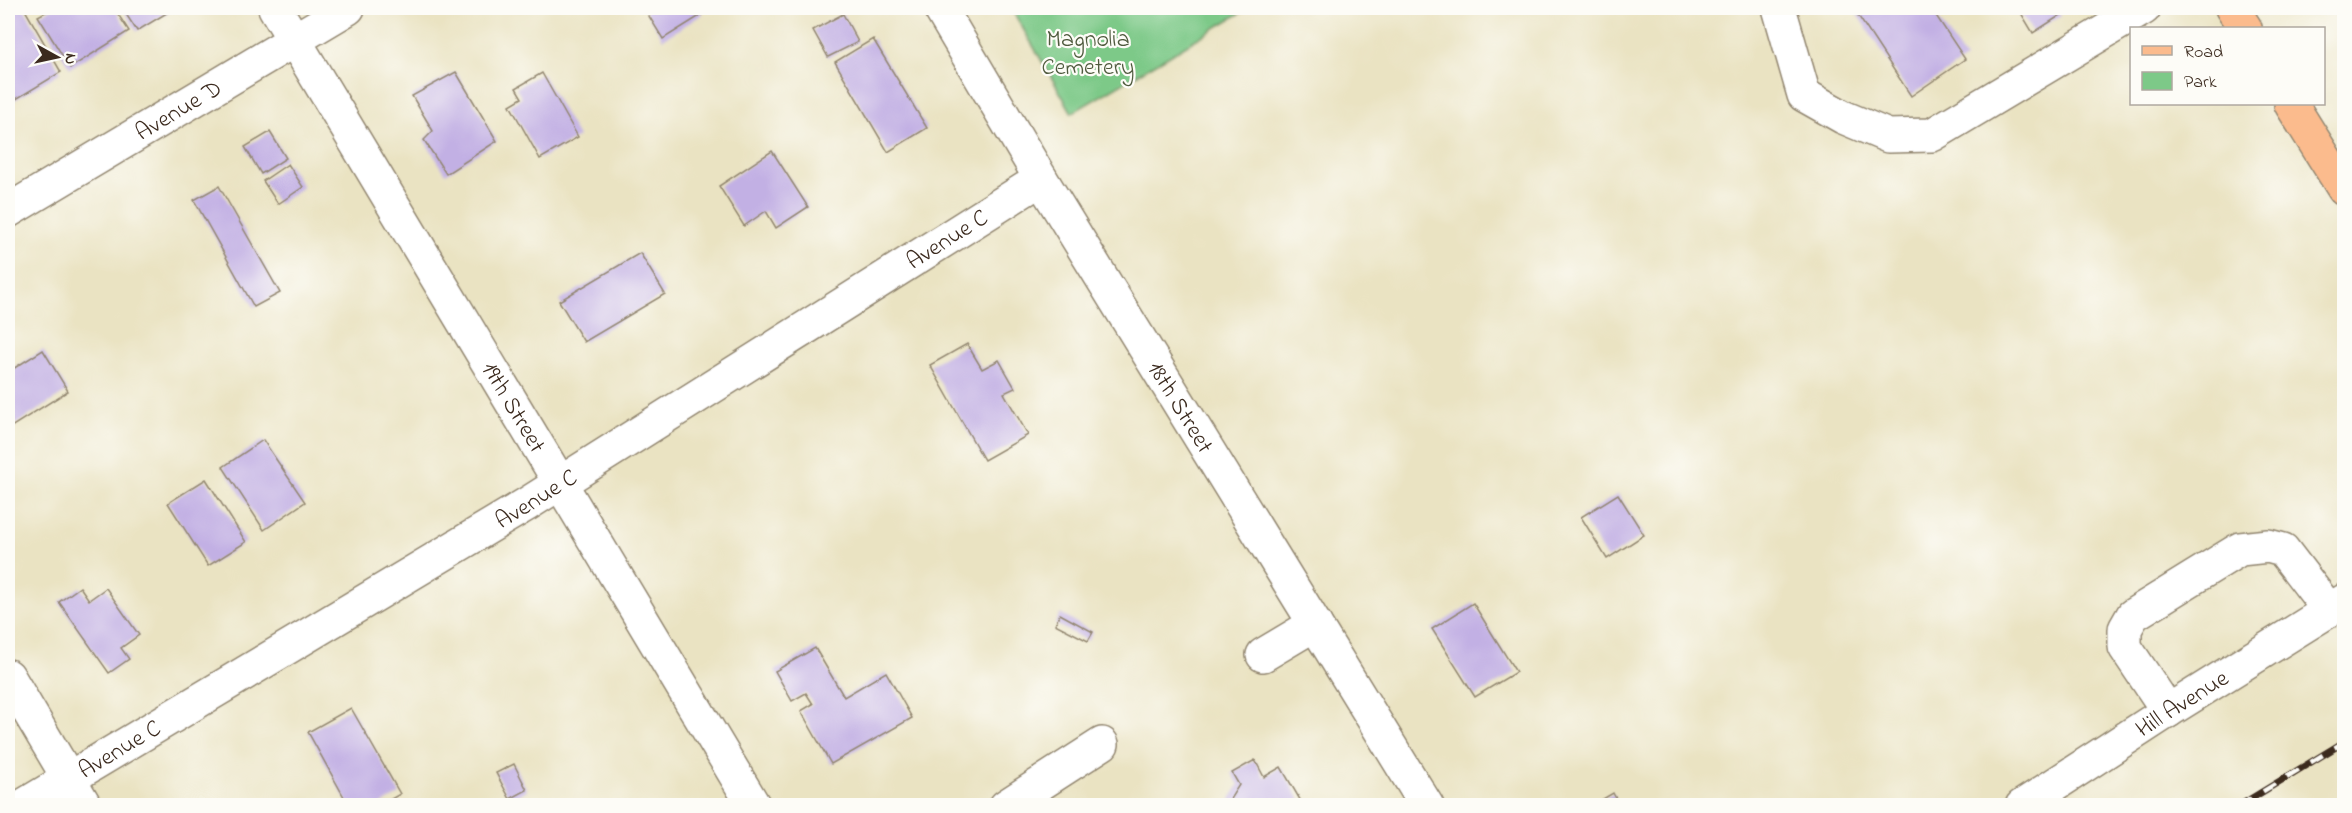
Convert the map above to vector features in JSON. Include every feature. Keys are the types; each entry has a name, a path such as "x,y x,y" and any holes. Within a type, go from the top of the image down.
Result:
{"main road":[{"path":"2232,8 2244,27"},
{"path":"2292,105 2344,189"}],"street":[{"name":"19th Street","path":"275,8 754,806"},
{"name":"Avenue D","path":"8,211 348,8"},
{"name":"18th Street","path":"940,8 1041,179 1427,806"},
{"path":"1779,8 1804,94 1843,117 1888,136 1932,135 2102,18 2144,8"},
{"name":"Avenue C","path":"23,806 560,483 1041,179"},
{"path":"2168,711 2125,647 2125,630 2133,615 2240,549 2268,546 2283,550 2337,605"},
{"name":"Hill Avenue","path":"2022,806 2337,605"},
{"path":"1263,655 1315,624"},
{"path":"8,676 85,806"},
{"path":"1006,806 1102,744"}],"green space":[{"name":"Magnolia Cemetery","path":"1011,8 1249,8 1072,113"}],"building":[{"path":"8,8 24,8 61,72 8,104"},
{"path":"53,8 114,8 129,31 70,68 38,16"},
{"path":"122,8 175,8 137,31"},
{"path":"644,8 698,8 703,14 663,39"},
{"path":"1860,8 1931,8 1965,59 1911,96 1855,11"},
{"path":"2018,8 2056,8 2061,15 2033,33"},
{"path":"843,14 858,42 828,57 813,30"},
{"path":"873,39 927,128 888,152 835,62"},
{"path":"456,72 497,141 446,174 424,140 433,131 412,96"},
{"path":"542,73 578,137 540,159 510,105 522,98 516,88"},
{"path":"270,132 286,158 261,174 245,147"},
{"path":"772,151 808,207 776,228 766,211 744,226 719,186"},
{"path":"288,164 303,187 278,204 263,181"},
{"path":"219,186 280,293 254,307 194,200"},
{"path":"640,253 665,294 584,342 559,301"},
{"path":"967,344 982,369 999,360 1015,388 1004,393 1028,435 984,460 930,365"},
{"path":"43,350 68,391 8,429 8,372"},
{"path":"263,440 305,502 264,530 223,467"},
{"path":"206,479 246,542 208,566 168,503"},
{"path":"1618,494 1644,535 1607,559 1581,517"},
{"path":"80,587 89,600 106,588 139,635 121,648 129,659 109,673 59,602"},
{"path":"1473,603 1516,672 1475,697 1432,629"},
{"path":"1060,614 1093,632 1088,641 1055,624"},
{"path":"815,648 844,697 886,672 912,718 831,764 801,711 813,704 806,693 792,701 775,671"},
{"path":"351,708 400,794 379,806 349,806 308,732"},
{"path":"1255,760 1264,777 1281,767 1302,803 1297,806 1233,806 1230,799 1239,785 1232,773"},
{"path":"514,764 527,790 510,799 496,773"},
{"path":"1613,793 1620,806 1591,806"}],"railway":[{"path":"2239,806 2344,742"}]}
